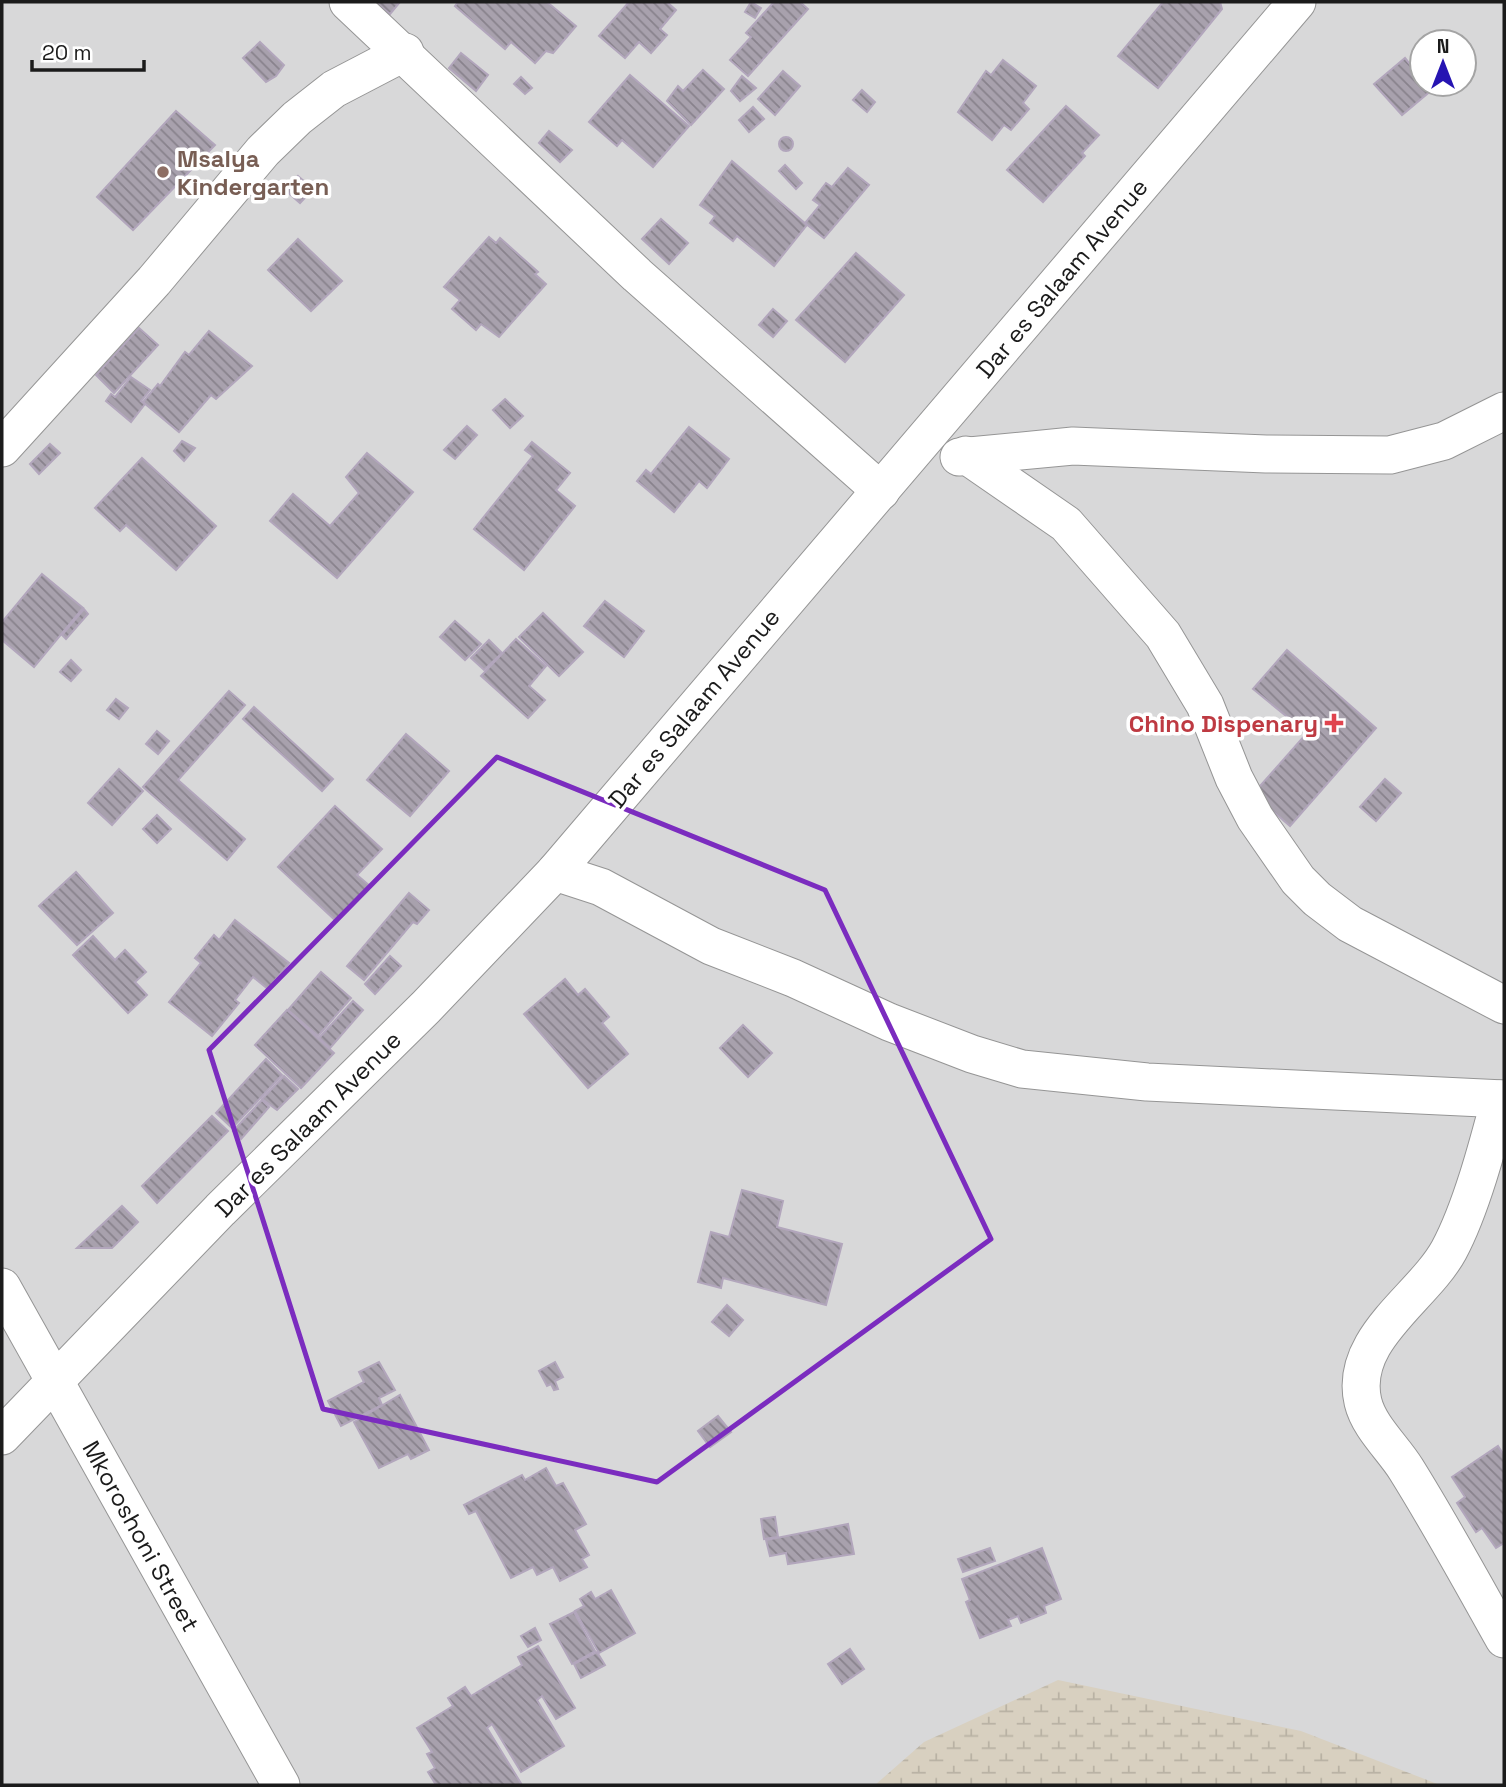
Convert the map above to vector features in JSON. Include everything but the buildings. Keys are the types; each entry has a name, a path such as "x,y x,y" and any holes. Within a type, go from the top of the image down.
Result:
{"street":[{"path":"348,2 405,52 637,275 890,480 966,455 1073,446 1266,454 1390,455 1444,441 1504,411"},
{"name":"Dar es Salaam Avenue","path":"2,1436 220,1210 426,1007 555,872 1297,2"},
{"path":"2,448 153,281 263,151 296,118 334,89 405,52"},
{"path":"966,455 1066,524 1163,635 1205,705 1234,778 1255,818 1298,880 1317,899 1350,924 1504,1005"},
{"path":"555,872 601,887 711,946 793,978 889,1022 972,1054 1022,1069 1147,1082 1502,1099 1447,1253 1381,1334 1361,1376 1362,1395 1368,1416 1399,1458 1460,1555 1504,1639"},
{"name":"Mkoroshoni Street","path":"2,1287 281,1785"}],"highlighted area":[{"path":"497,757 825,890 991,1239 657,1482 323,1409 209,1050"}],"shaded area":[{"path":"2,2 1504,2 1504,1785 2,1785"}],"green space":[{"path":"1058,1680 1301,1731 1440,1785 875,1785 924,1742"}],"place":[{"name":"Msalya Kindergarten","path":"163,172"},
{"name":"Chino Dispenary","path":"1334,723"}]}
